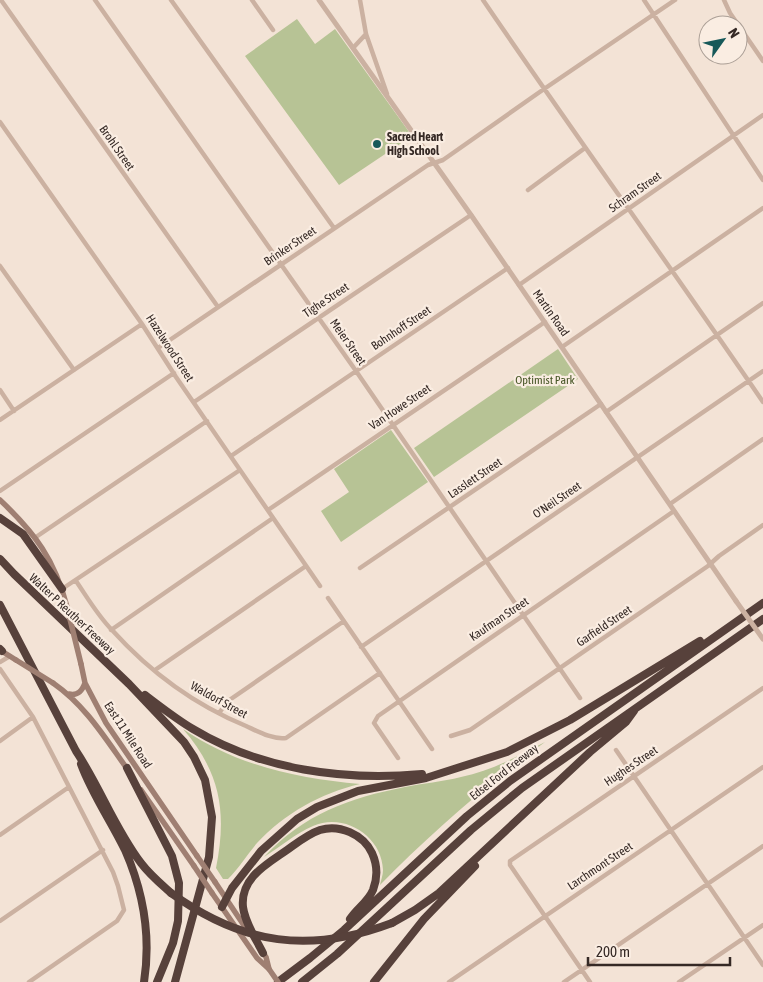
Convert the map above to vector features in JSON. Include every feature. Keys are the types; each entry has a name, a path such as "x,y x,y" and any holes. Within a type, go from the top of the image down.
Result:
{"highway":[{"path":"0,518 22,534 62,589"},
{"name":"Walter P Reuther Freeway","path":"0,559 129,684"},
{"name":"Edsel Ford Freeway","path":"278,982 344,930 467,816 510,781 763,603"},
{"path":"0,605 76,751 84,771 124,850 140,890 146,933 144,982"},
{"name":"Edsel Ford Freeway","path":"302,982 337,954 502,804 540,774 763,619"},
{"path":"222,907 232,888 261,851 297,819 317,808 358,791 426,778 492,758 528,743 570,720 688,648 731,625"},
{"path":"129,684 211,739 251,755 294,768 337,774 387,777 425,774 464,767"},
{"path":"129,684 184,742 205,780 211,805 212,828 209,857 175,982"},
{"path":"76,751 142,865 171,893 202,914 244,932 279,939 310,941 338,939 392,923 439,893 590,752 626,722 638,706"},
{"path":"127,768 172,856 179,883 178,921 157,982"},
{"path":"374,982 424,920 522,815"},
{"path":"263,953 247,920 243,906 248,882 256,871 302,839 320,830 337,828 355,835 366,844 376,865 377,880 370,898 351,917 344,930"}],"main road":[{"name":"East 11 Mile Road","path":"0,500 36,537 50,561 62,589 85,683 106,723 266,957 269,969"},
{"name":"East 11 Mile Road","path":"1,650 53,683 95,722 257,958 269,969 278,982"},
{"path":"67,694 80,692 85,683"}],"street":[{"name":"Brohl Street","path":"1,0 218,307"},
{"name":"Meier Street","path":"95,0 282,264 580,698"},
{"path":"171,0 334,228"},
{"path":"252,0 273,30"},
{"name":"Martin Road","path":"319,0 508,268 763,639"},
{"path":"360,0 366,34 389,99"},
{"path":"483,0 585,148 630,208 763,402"},
{"path":"644,0 763,180"},
{"name":"Brinker Street","path":"158,348 428,165 443,160 675,0"},
{"path":"724,0 730,13 763,61"},
{"path":"352,48 366,34"},
{"name":"Schram Street","path":"519,285 763,115"},
{"name":"Hazelwood Street","path":"0,122 142,324 320,586"},
{"path":"528,190 585,148"},
{"path":"562,347 763,208"},
{"name":"Tighe Street","path":"194,402 471,215"},
{"path":"0,266 74,370"},
{"name":"Bohnhoff Street","path":"231,456 508,268"},
{"path":"606,412 763,303"},
{"name":"Van Howe Street","path":"268,510 545,322"},
{"path":"0,420 142,324"},
{"name":"O'Neil Street","path":"361,646 763,371"},
{"path":"0,491 174,373"},
{"path":"0,390 14,411"},
{"name":"Lasslett Street","path":"360,568 601,404"},
{"path":"36,537 207,421"},
{"path":"670,504 763,439"},
{"path":"62,589 240,470"},
{"name":"Kaufman Street","path":"398,758 374,723 378,716 398,700 674,511"},
{"path":"111,630 273,518"},
{"name":"Garfield Street","path":"450,736 470,730 711,564 719,556 763,525"},
{"path":"155,670 306,566"},
{"name":"Waldorf Street","path":"76,581 111,630 155,670 180,690 219,713 256,731 283,739 380,673"},
{"path":"328,598 432,749"},
{"path":"219,713 228,701 344,621"},
{"path":"0,662 10,656"},
{"path":"0,669 33,717 103,850 118,886 123,906 122,915 117,921 31,982"},
{"name":"Hughes Street","path":"545,916 510,865 510,861 763,688"},
{"path":"0,740 33,717"},
{"path":"616,750 763,965"},
{"name":"Larchmont Street","path":"449,982 763,767"},
{"path":"0,835 70,787"},
{"path":"564,982 763,846"},
{"path":"0,921 103,850"},
{"path":"545,916 590,982"},
{"path":"679,982 763,925"}],"green space":[{"path":"297,19 315,44 335,29 412,136 339,185 245,56"},
{"name":"Optimist Park","path":"558,349 578,379 434,477 414,448"},
{"path":"391,430 428,482 341,542 321,511 349,492 334,469"},
{"path":"183,729 224,752 268,768 290,774 360,784 317,799 291,814 257,843 228,879 223,879 216,868 221,829 218,794 206,762 196,745"},
{"path":"545,742 460,810 380,885 383,870 381,858 376,847 369,837 359,830 337,822 325,822 313,826 294,836 264,857 295,829 328,810 385,791 447,780 483,771"}],"place":[{"name":"Sacred Heart High School","path":"377,144"}]}
